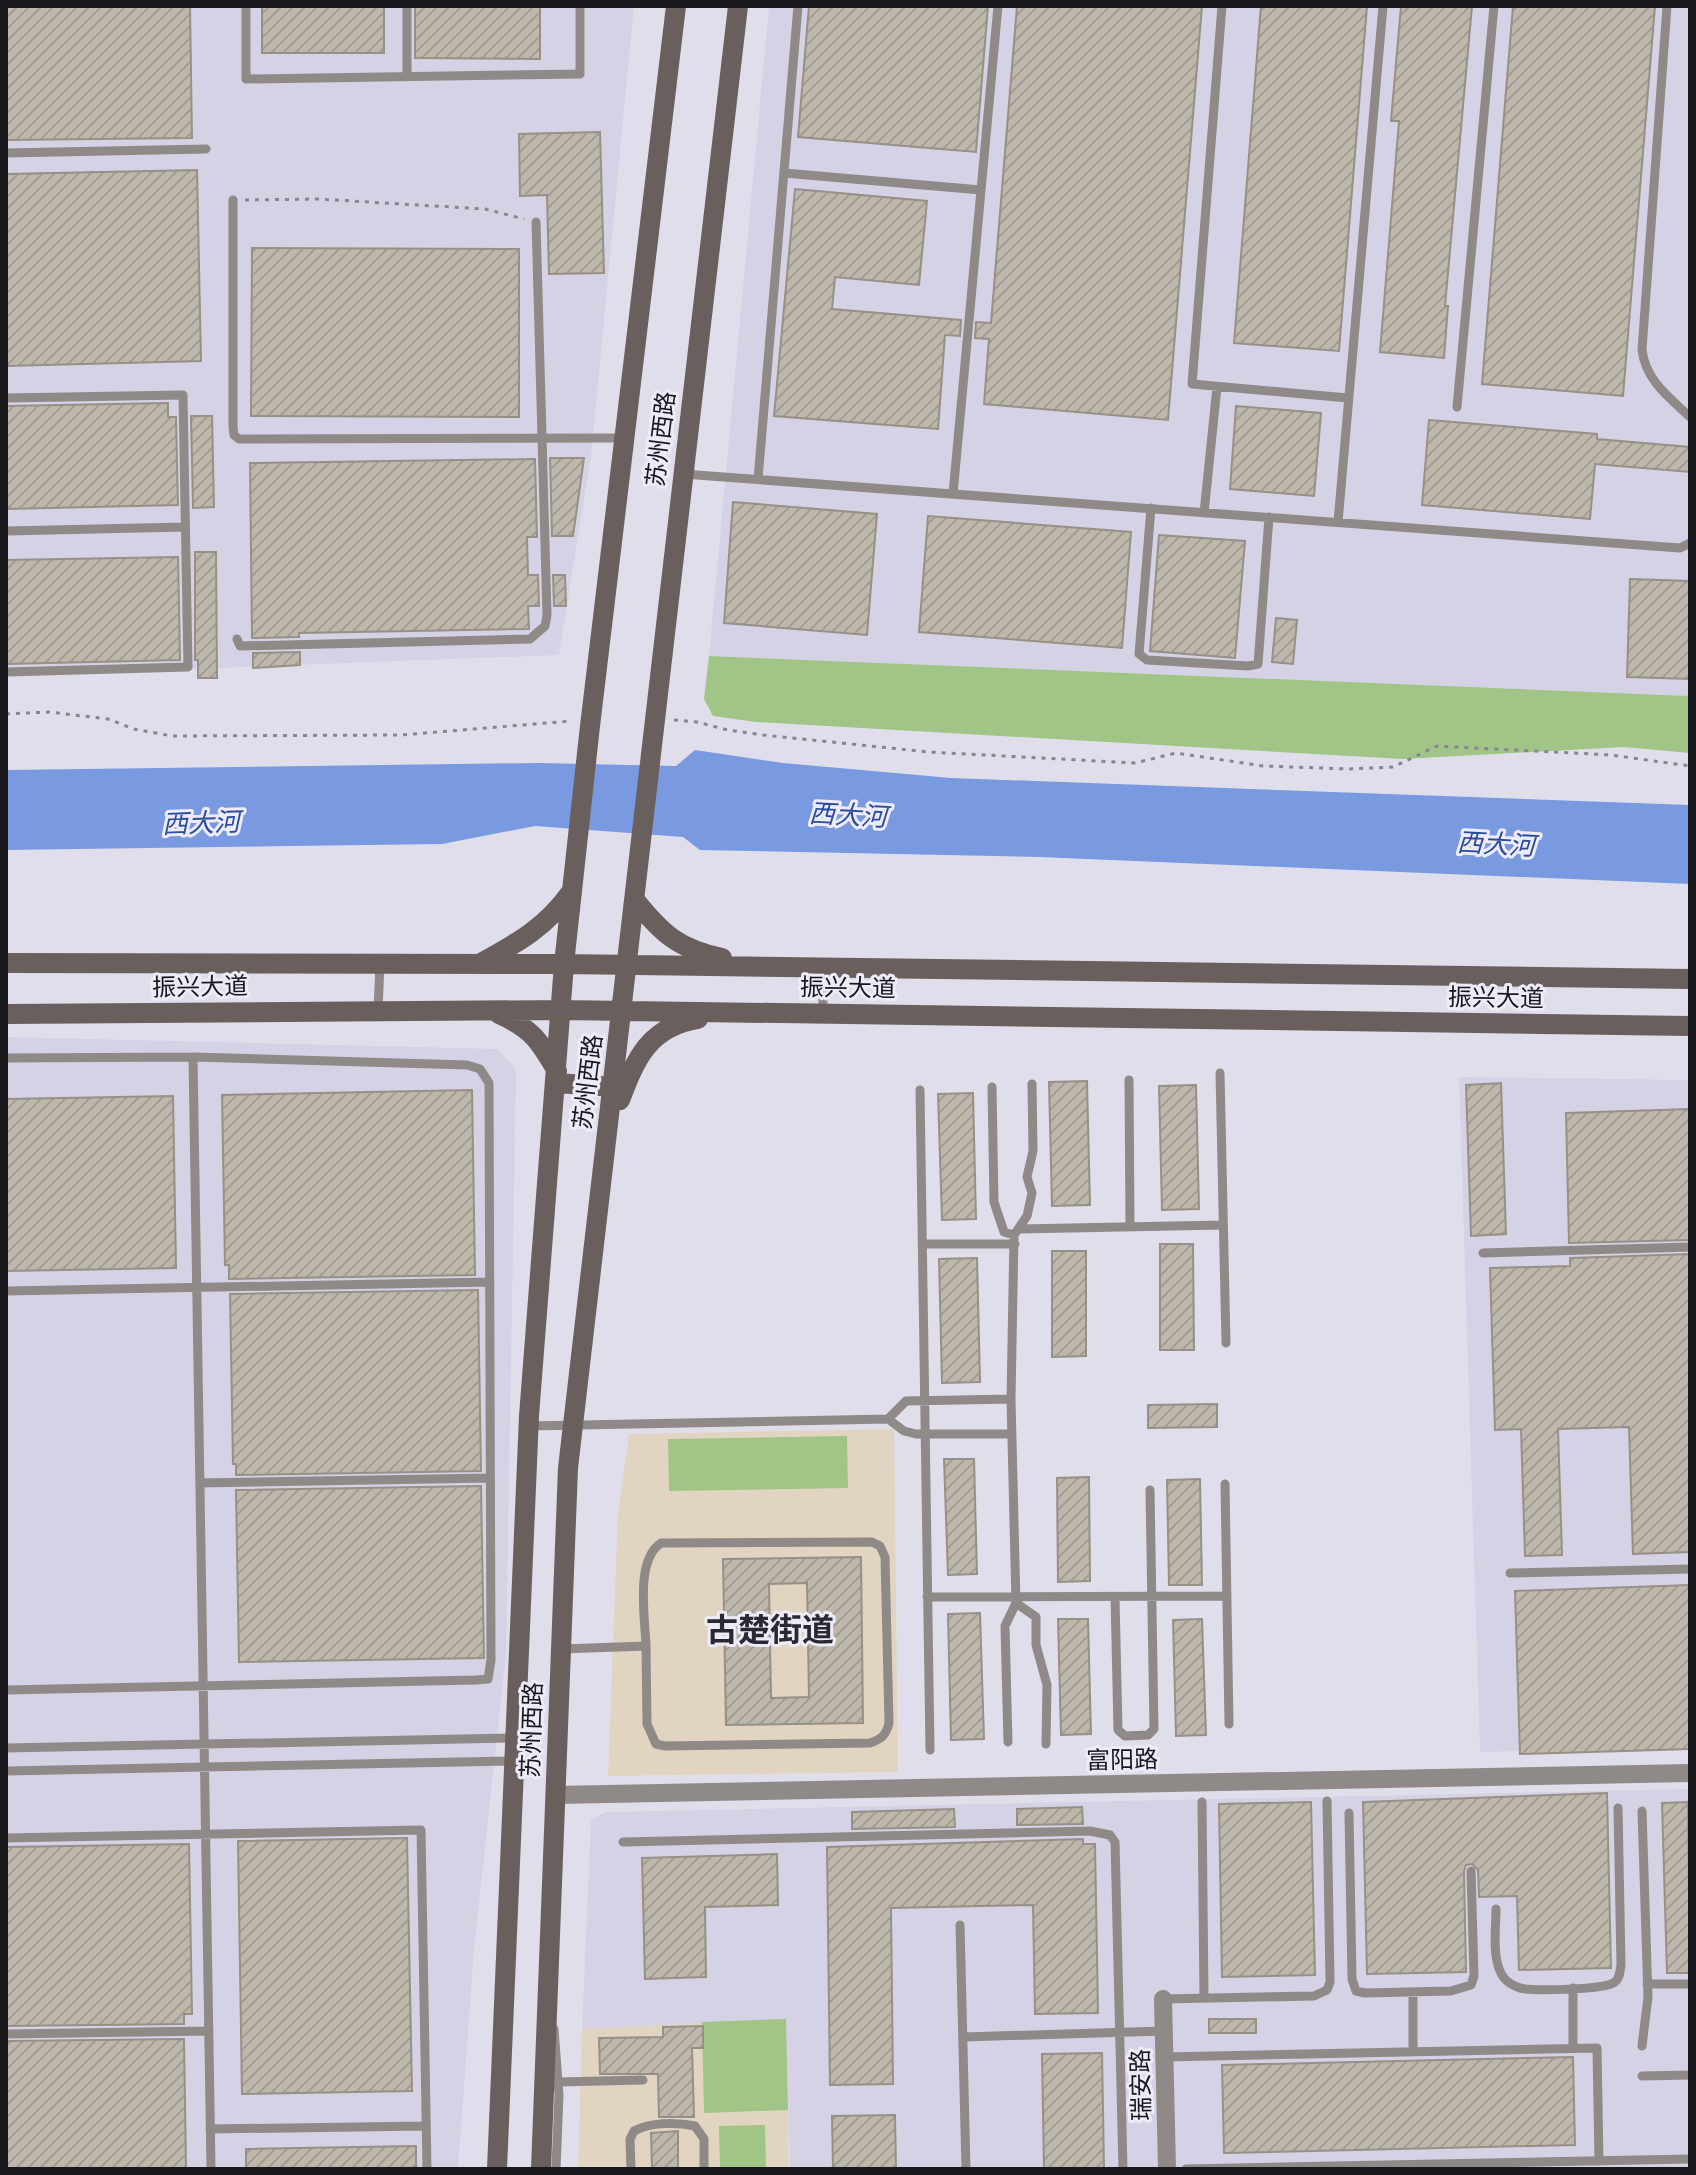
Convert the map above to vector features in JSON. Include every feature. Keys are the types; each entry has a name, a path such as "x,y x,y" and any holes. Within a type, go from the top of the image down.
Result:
{"main road":[{"name":"苏州西路","path":"497,2169 528,1426 564,964 676,6"},
{"name":"苏州西路","path":"541,2169 568,1468 738,6"},
{"path":"636,890 654,923 672,939 696,952 765,967"},
{"path":"479,964 539,929 571,892"},
{"name":"振兴大道","path":"6,963 564,964 1690,979"},
{"path":"492,1010 523,1024 538,1038 557,1077 614,1087"},
{"name":"振兴大道","path":"6,1014 561,1010 1690,1026"},
{"path":"609,1130 635,1060 652,1040 681,1022 741,1013"}],"street":[{"name":"富阳路","path":"555,1795 1690,1773"},
{"name":"瑞安路","path":"1163,1999 1167,2169"}],"lane":[{"path":"246,6 246,79 580,74 580,6"},
{"path":"407,6 407,77"},
{"path":"758,479 798,6"},
{"path":"953,494 998,6"},
{"path":"1222,6 1192,384 1348,398"},
{"path":"1338,522 1383,6"},
{"path":"1457,407 1494,6"},
{"path":"1667,6 1642,350 1651,379 1690,417"},
{"path":"6,153 206,149"},
{"path":"784,173 981,190"},
{"path":"233,200 234,435 239,439 624,438"},
{"path":"237,639 240,646 530,639 545,626 536,222"},
{"path":"1204,513 1217,387"},
{"path":"6,398 183,395 188,667 6,672"},
{"path":"683,474 1680,548 1690,543"},
{"path":"1151,508 1139,654 1147,660 1258,664 1269,517"},
{"path":"6,531 185,527"},
{"path":"378,1011 380,964"},
{"path":"823,968 823,1014"},
{"path":"193,1057 211,2169"},
{"path":"6,1058 193,1057 467,1065 480,1069 489,1083 491,1660 488,1679 6,1690"},
{"path":"1220,1073 1226,1343"},
{"path":"1129,1080 1130,1227"},
{"path":"1008,1742 1005,1626 1016,1600 1011,1399 1016,1236 1027,1216 1032,1193 1027,1177 1033,1151 1032,1084"},
{"path":"992,1087 994,1202 1004,1232 1016,1236"},
{"path":"920,1090 930,1750"},
{"path":"923,1244 1130,1227 1223,1225"},
{"path":"1483,1253 1690,1247"},
{"path":"6,1291 490,1282"},
{"path":"888,1419 906,1401 1011,1399"},
{"path":"528,1426 888,1419 904,1431 925,1434 1012,1434"},
{"path":"200,1483 490,1478"},
{"path":"1225,1484 1229,1724"},
{"path":"1115,1597 1118,1730 1125,1736 1135,1738 1148,1735 1154,1729 1150,1490"},
{"path":"872,1542 880,1546 885,1557 889,1723 886,1734 870,1743 656,1744 647,1724 646,1646 644,1569 653,1548 661,1543 872,1542"},
{"path":"1510,1573 1690,1569"},
{"path":"927,1597 1016,1600 1227,1596"},
{"path":"1016,1600 1036,1617 1036,1645 1047,1685 1046,1744"},
{"path":"561,1649 646,1646"},
{"path":"6,1748 515,1738"},
{"path":"6,1771 514,1761"},
{"path":"1163,1999 1314,1996 1327,1990 1330,1982 1327,1801"},
{"path":"1202,1802 1204,1998"},
{"path":"1496,1909 1497,1957 1503,1977 1512,1985 1523,1989 1573,1988 1607,1986 1615,1982 1620,1974 1618,1808"},
{"path":"1642,1811 1647,1984 1642,2046"},
{"path":"1349,1813 1352,1979 1356,1991 1462,1990 1471,1985 1474,1976 1471,1871"},
{"path":"6,1838 421,1830 427,2169"},
{"path":"623,1842 1102,1832 1110,1835 1115,1842 1123,2169"},
{"path":"960,1925 966,2169"},
{"path":"1647,1984 1690,1984"},
{"path":"1573,1988 1573,2048"},
{"path":"1413,1992 1413,2052"},
{"path":"548,1995 559,2082 556,2169"},
{"path":"6,2034 209,2031"},
{"path":"963,2037 1163,2031"},
{"path":"1164,2057 1597,2048 1599,2161"},
{"path":"1642,2076 1690,2075"},
{"path":"559,2082 643,2080"},
{"path":"631,2169 630,2139 634,2131 648,2125 686,2124 695,2126 704,2139 704,2169"},
{"path":"210,2129 426,2126"},
{"path":"1186,2169 1541,2165 1599,2161 1613,2164 1690,2159"}],"path":[{"path":"233,200 318,199 485,209 536,222"},
{"path":"6,714 49,712 108,719 134,729 172,736 401,735 590,723"},
{"path":"653,726 697,722 763,735 929,752 1135,763 1176,753 1263,766 1393,767 1437,746 1611,755 1690,766"}],"shaded area":[{"path":"6,6 634,6 591,456 559,655 6,676"},
{"path":"769,6 1690,6 1690,696 709,656"},
{"path":"6,1037 498,1049 516,1070 506,1653 474,1950 458,2169 6,2169"},
{"path":"1459,1077 1690,1080 1690,1748 1480,1752"},
{"path":"894,1429 898,1772 608,1776 618,1514 629,1434"},
{"path":"1690,1789 1690,2169 790,2169 786,2019 582,2029 591,1820 605,1812"},
{"path":"786,2019 789,2169 578,2169 582,2029"}],"green space":[{"path":"709,656 1690,696 1690,753 1624,747 1403,759 756,722 713,716 704,699"},
{"path":"847,1436 848,1488 669,1491 668,1439"},
{"path":"786,2019 788,2110 704,2113 702,2022"},
{"path":"765,2125 766,2169 720,2169 719,2126"}],"water":[{"name":"西大河","path":"695,750 783,763 951,778 1690,805 1690,884 1039,857 700,850 683,837 535,826 442,844 6,850 6,770 538,763 676,766"}],"building":[{"path":"6,6 190,6 192,138 6,140"},
{"path":"262,6 384,6 384,53 262,53"},
{"path":"415,6 540,6 540,59 415,58"},
{"path":"809,6 988,6 976,152 798,137"},
{"path":"1017,6 1202,6 1168,420 984,404 989,339 975,338 976,322 991,323"},
{"path":"1261,6 1367,6 1339,351 1234,343"},
{"path":"1401,6 1472,6 1445,306 1448,306 1444,358 1380,352 1399,121 1391,121"},
{"path":"1513,6 1655,6 1623,396 1482,384"},
{"path":"600,132 604,273 549,274 547,195 520,196 519,134"},
{"path":"197,170 201,361 6,366 6,174"},
{"path":"795,189 927,201 919,285 835,277 832,309 961,320 960,336 945,335 938,429 774,416"},
{"path":"252,248 519,249 519,417 251,416"},
{"path":"168,403 168,417 176,417 178,505 6,509 6,406"},
{"path":"1236,406 1321,413 1314,496 1230,489"},
{"path":"191,416 212,416 214,507 193,508"},
{"path":"1429,420 1597,434 1597,439 1690,447 1690,472 1595,464 1590,519 1422,505"},
{"path":"550,458 584,458 573,536 552,536"},
{"path":"535,459 537,537 527,537 528,575 538,575 539,606 528,606 529,629 299,633 299,637 252,638 250,463"},
{"path":"733,502 877,514 867,635 724,623"},
{"path":"928,516 1131,532 1122,648 919,632"},
{"path":"1159,535 1245,541 1235,658 1150,651"},
{"path":"195,552 216,552 217,678 198,678 198,660 195,660"},
{"path":"178,557 180,660 6,664 6,560"},
{"path":"553,575 565,575 566,606 554,606"},
{"path":"1630,579 1690,581 1690,679 1627,677"},
{"path":"1276,618 1297,620 1293,664 1272,662"},
{"path":"300,652 300,665 253,668 253,653"},
{"path":"1087,1081 1090,1205 1052,1206 1049,1082"},
{"path":"1501,1083 1506,1234 1471,1236 1466,1085"},
{"path":"1196,1085 1199,1209 1162,1210 1159,1086"},
{"path":"472,1090 475,1275 229,1279 229,1265 225,1265 222,1095"},
{"path":"973,1093 976,1219 942,1220 938,1094"},
{"path":"173,1096 176,1268 6,1271 6,1099"},
{"path":"1690,1109 1690,1240 1569,1243 1566,1113"},
{"path":"1160,1244 1193,1244 1194,1350 1160,1350"},
{"path":"1052,1251 1086,1251 1086,1356 1052,1357"},
{"path":"1690,1254 1690,1552 1633,1554 1629,1427 1558,1429 1562,1555 1525,1556 1521,1429 1495,1430 1490,1268 1570,1266 1570,1258"},
{"path":"977,1258 980,1382 942,1383 939,1259"},
{"path":"478,1290 481,1471 236,1475 236,1464 233,1464 230,1294"},
{"path":"1217,1404 1217,1427 1148,1428 1148,1405"},
{"path":"944,1459 974,1459 977,1574 948,1575"},
{"path":"1089,1477 1090,1581 1058,1582 1057,1478"},
{"path":"1200,1479 1202,1585 1169,1585 1167,1480"},
{"path":"481,1486 484,1658 239,1662 236,1490"},
{"path":"861,1557 863,1723 726,1725 723,1559","holes":["807,1583 809,1697 771,1698 769,1584"]},
{"path":"1690,1585 1690,1749 1520,1754 1515,1591"},
{"path":"980,1613 984,1739 951,1740 948,1614"},
{"path":"1058,1619 1088,1619 1091,1734 1061,1735"},
{"path":"1202,1619 1206,1735 1176,1736 1173,1620"},
{"path":"1607,1793 1611,1968 1519,1970 1517,1896 1479,1897 1478,1870 1472,1864 1466,1865 1464,1871 1466,1972 1367,1974 1363,1802"},
{"path":"1311,1802 1315,1975 1222,1977 1219,1804"},
{"path":"1688,1802 1690,1973 1667,1973 1662,1803"},
{"path":"1082,1807 1083,1824 1017,1825 1017,1809"},
{"path":"954,1809 955,1827 852,1829 852,1812"},
{"path":"407,1838 412,2091 242,2094 238,1841"},
{"path":"1083,1839 1083,1844 1095,1844 1098,2013 1035,2014 1033,1905 891,1908 893,2084 830,2085 827,1847"},
{"path":"189,1844 192,2014 184,2014 184,2024 6,2026 6,1847"},
{"path":"777,1854 778,1905 705,1907 706,1977 645,1979 642,1858"},
{"path":"1209,2019 1256,2019 1256,2033 1209,2033"},
{"path":"703,2026 703,2048 692,2048 694,2117 659,2117 658,2074 600,2074 599,2038 663,2037 663,2027"},
{"path":"184,2039 186,2169 6,2169 6,2041"},
{"path":"1102,2053 1104,2169 1044,2169 1042,2054"},
{"path":"1573,2057 1575,2145 1224,2153 1222,2065"},
{"path":"895,2115 896,2169 833,2169 832,2116"},
{"path":"678,2131 678,2169 652,2169 651,2133"},
{"path":"416,2146 416,2169 246,2169 246,2149"}],"district":[{"name":"古楚街道","path":"770,1630"}]}
